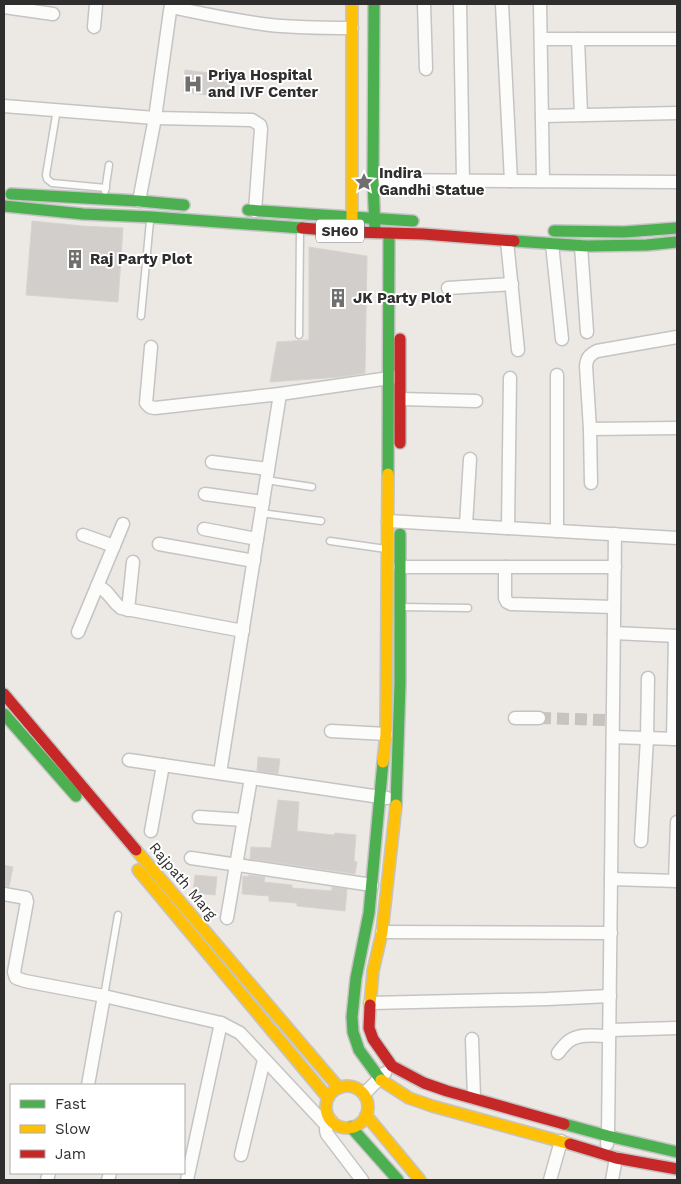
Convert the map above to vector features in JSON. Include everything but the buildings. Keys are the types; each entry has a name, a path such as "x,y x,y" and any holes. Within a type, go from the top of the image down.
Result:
{"street":[{"path":"94,27 96,4"},
{"path":"352,4 352,232"},
{"path":"374,4 373,180 375,233"},
{"path":"424,4 426,69"},
{"path":"460,4 463,181"},
{"path":"502,4 511,181"},
{"path":"540,4 543,181"},
{"path":"139,202 155,118 171,5 224,18 269,25 298,28 352,28"},
{"path":"4,7 53,14"},
{"path":"541,39 677,39"},
{"path":"578,39 581,115"},
{"path":"4,106 155,118 252,120 261,129 255,211"},
{"path":"542,116 677,113"},
{"path":"373,180 677,182"},
{"path":"4,194 105,194 139,202 193,206"},
{"name":"SH60","path":"4,206 83,214 151,217 352,232 423,234 581,246 647,245 677,242"},
{"name":"SH60","path":"237,210 426,222"},
{"path":"543,231 624,232 677,228"},
{"path":"394,233 400,311"},
{"path":"394,233 394,378 396,518 400,567 400,684 397,799 382,932 373,972 370,1003 370,1028 373,1039 392,1066 424,1083 608,1136 677,1152"},
{"path":"507,240 518,350"},
{"path":"552,244 562,339"},
{"path":"581,246 587,332"},
{"path":"448,288 512,284"},
{"path":"400,331 394,378 401,399 400,456"},
{"path":"591,483 587,359 597,351 677,337"},
{"path":"152,347 146,403 150,407 155,408 280,394 394,378"},
{"path":"557,375 557,531"},
{"path":"508,528 510,378"},
{"path":"220,774 280,394"},
{"path":"401,399 476,401"},
{"path":"590,429 677,428"},
{"path":"466,525 470,459"},
{"path":"212,462 267,474"},
{"path":"205,494 262,508"},
{"path":"396,518 508,528 677,538"},
{"path":"396,518 388,549 386,734 369,913 356,978 352,1017 353,1032 359,1050 378,1079 409,1098 561,1140 611,1157 677,1169"},
{"path":"78,632 123,524"},
{"path":"204,529 257,539"},
{"path":"83,534 114,546"},
{"path":"612,1180 608,1136 613,736 609,720 614,633 615,534"},
{"path":"159,544 254,561"},
{"path":"128,610 133,562"},
{"path":"400,567 615,566"},
{"path":"505,567 505,598 511,604 614,607"},
{"path":"97,586 105,589 121,608 243,631"},
{"path":"613,736 675,739 676,636 614,633"},
{"path":"642,840 648,678"},
{"name":"Rajpath Marg","path":"4,694 339,1088"},
{"name":"Rajpath Marg","path":"4,714 97,820 328,1098"},
{"path":"515,718 539,718"},
{"path":"331,731 386,734"},
{"path":"129,760 397,799"},
{"path":"151,831 163,765"},
{"path":"227,918 251,778"},
{"path":"199,817 244,820"},
{"path":"611,879 676,881 677,822"},
{"path":"190,858 372,885"},
{"path":"4,894 23,897 28,902 14,972 16,978 221,1023 240,1033 264,1060 329,1124 351,1128 361,1122 366,1115 368,1104 364,1094 355,1088 344,1086 334,1090 328,1098 326,1110 329,1124 326,1130 327,1134 362,1180"},
{"path":"382,932 611,933"},
{"path":"88,1084 104,996"},
{"path":"370,1003 610,996"},
{"path":"187,1180 221,1023"},
{"path":"558,1053 568,1042 582,1036 677,1028"},
{"path":"472,1039 474,1098"},
{"path":"241,1155 264,1060"},
{"path":"364,1094 392,1066"},
{"path":"366,1115 420,1180"},
{"path":"351,1128 398,1180"},
{"path":"550,1180 561,1140"}],"lane":[{"path":"57,109 46,174 49,182 105,194 109,165"},
{"path":"141,316 151,217"},
{"path":"298,335 300,228"},
{"path":"267,474 312,487"},
{"path":"262,508 321,521"},
{"path":"330,542 388,549"},
{"path":"387,607 468,608"},
{"path":"104,996 118,915"}],"tunnel":[{"path":"539,718 605,720"}],"traffic: fast":[{"path":"374,4 373,180 375,231"},
{"path":"11,194 184,205"},
{"path":"4,206 83,214 302,228"},
{"path":"248,210 413,221"},
{"path":"554,231 624,232 677,228"},
{"path":"388,474 389,233"},
{"path":"514,241 587,246 647,245 677,242"},
{"path":"396,805 400,684 400,534"},
{"path":"4,714 76,796"},
{"path":"381,1080 359,1050 353,1032 352,1017 356,978 369,913 383,762"},
{"path":"564,1124 677,1152"},
{"path":"351,1127 398,1180"}],"traffic: slow":[{"path":"352,4 352,231"},
{"path":"383,762 386,734 388,474"},
{"path":"370,1005 373,971 382,932 396,805"},
{"path":"136,850 339,1088"},
{"path":"138,870 328,1098"},
{"path":"381,1080 409,1098 432,1106 570,1144"},
{"path":"347,1086 362,1092 368,1107 362,1122 347,1128 332,1122 326,1107 332,1092 347,1086"},
{"path":"366,1115 420,1180"}],"traffic: jam":[{"path":"302,228 514,241"},
{"path":"400,339 400,443"},
{"path":"4,694 136,850"},
{"path":"370,1005 369,1028 373,1039 392,1066 424,1083 447,1091 564,1124"},
{"path":"570,1144 616,1158 677,1169"}],"place":[{"name":"Priya Hospital and IVF Center","path":"193,84"},
{"name":"Indira Gandhi Statue","path":"364,182"},
{"name":"Raj Party Plot","path":"75,259"},
{"name":"JK Party Plot","path":"338,298"}]}
